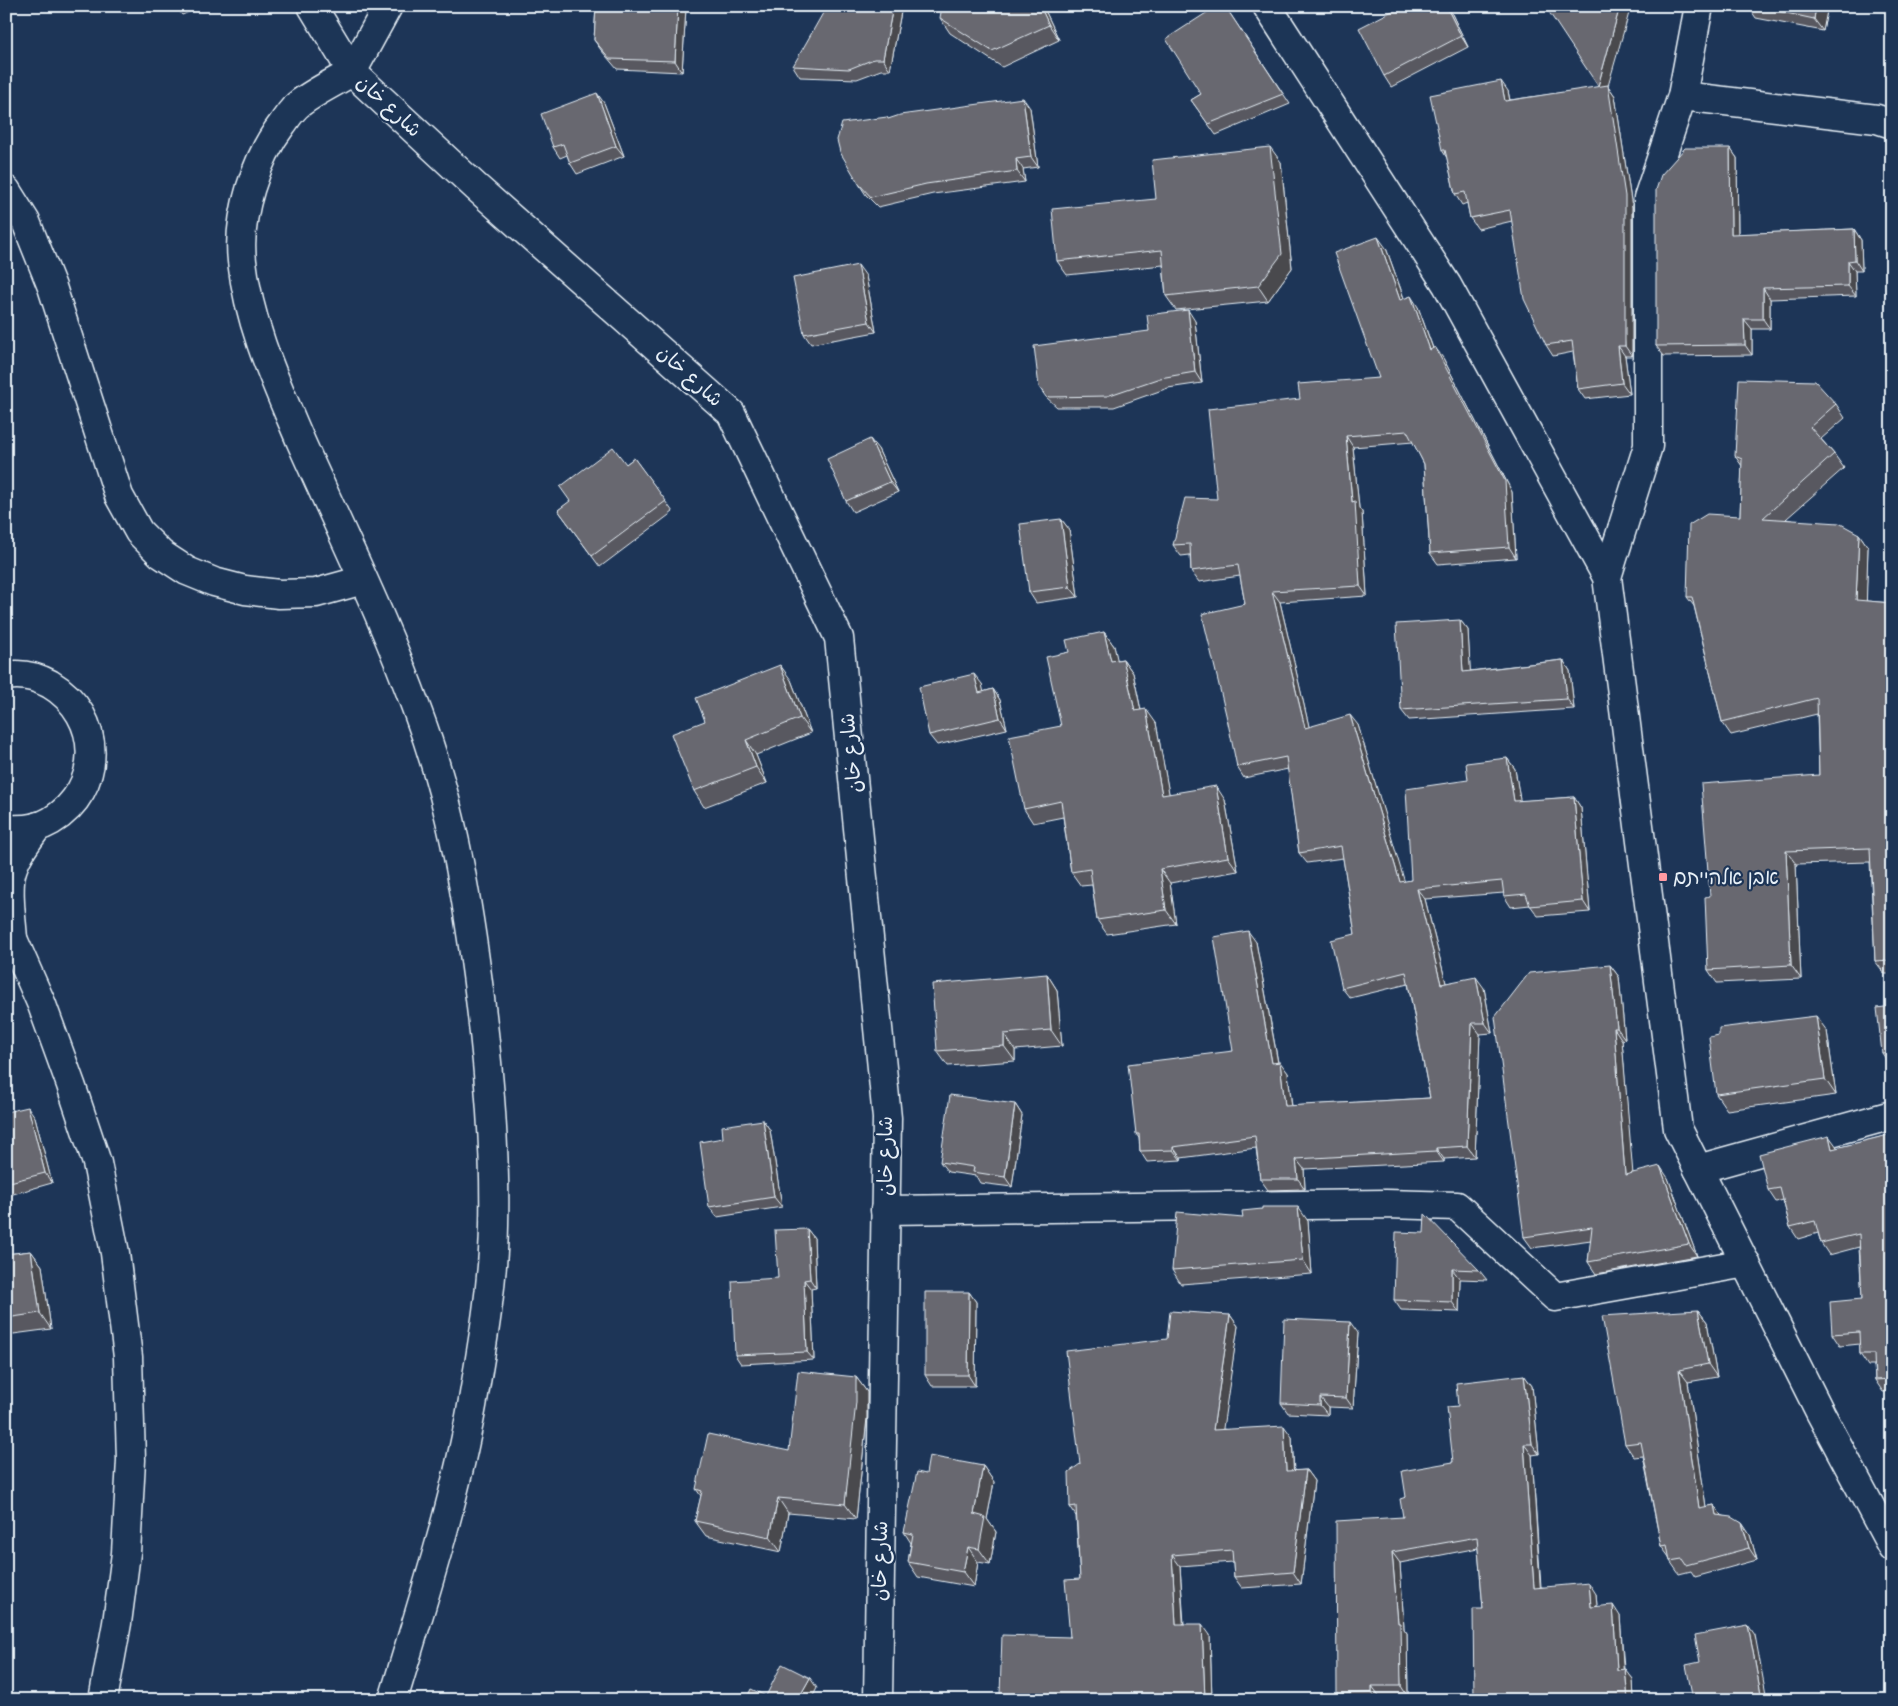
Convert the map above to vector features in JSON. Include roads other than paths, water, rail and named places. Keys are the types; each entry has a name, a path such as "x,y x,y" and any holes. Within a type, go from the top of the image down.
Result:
{"street":[{"path":"312,6 352,72 297,105 271,139 256,170 247,204 243,221 241,258 251,310 267,364 419,714 448,808 467,898 483,1021 494,1133 494,1229 487,1305 471,1408 450,1505 393,1700"},
{"name":"شارع خان","path":"388,6 352,72 476,187 731,413 839,638 887,1118 878,1700"},
{"path":"1267,6 1447,285 1607,577 1678,1129 1821,1414 1892,1547"},
{"path":"1607,577 1648,446 1648,198 1682,96 1698,6"},
{"path":"1682,96 1877,119 1892,124"},
{"path":"6,190 26,222 52,287 119,496 139,532 161,554 187,571 214,582 245,590 279,594 316,593 362,580"},
{"path":"6,676 16,674 41,679 63,692 80,711 90,735 91,761 84,786 70,807 49,822 38,826 24,830 6,830"},
{"path":"38,826 22,849 12,873 10,932 42,1005 71,1085 96,1163 114,1253 128,1357 131,1460 126,1553 103,1700"},
{"path":"1698,1169 1892,1115"},
{"path":"885,1210 1386,1204 1457,1206 1556,1298 1746,1263"}],"place":[{"name":"אבן אלהייתם","path":"1663,877"}]}
